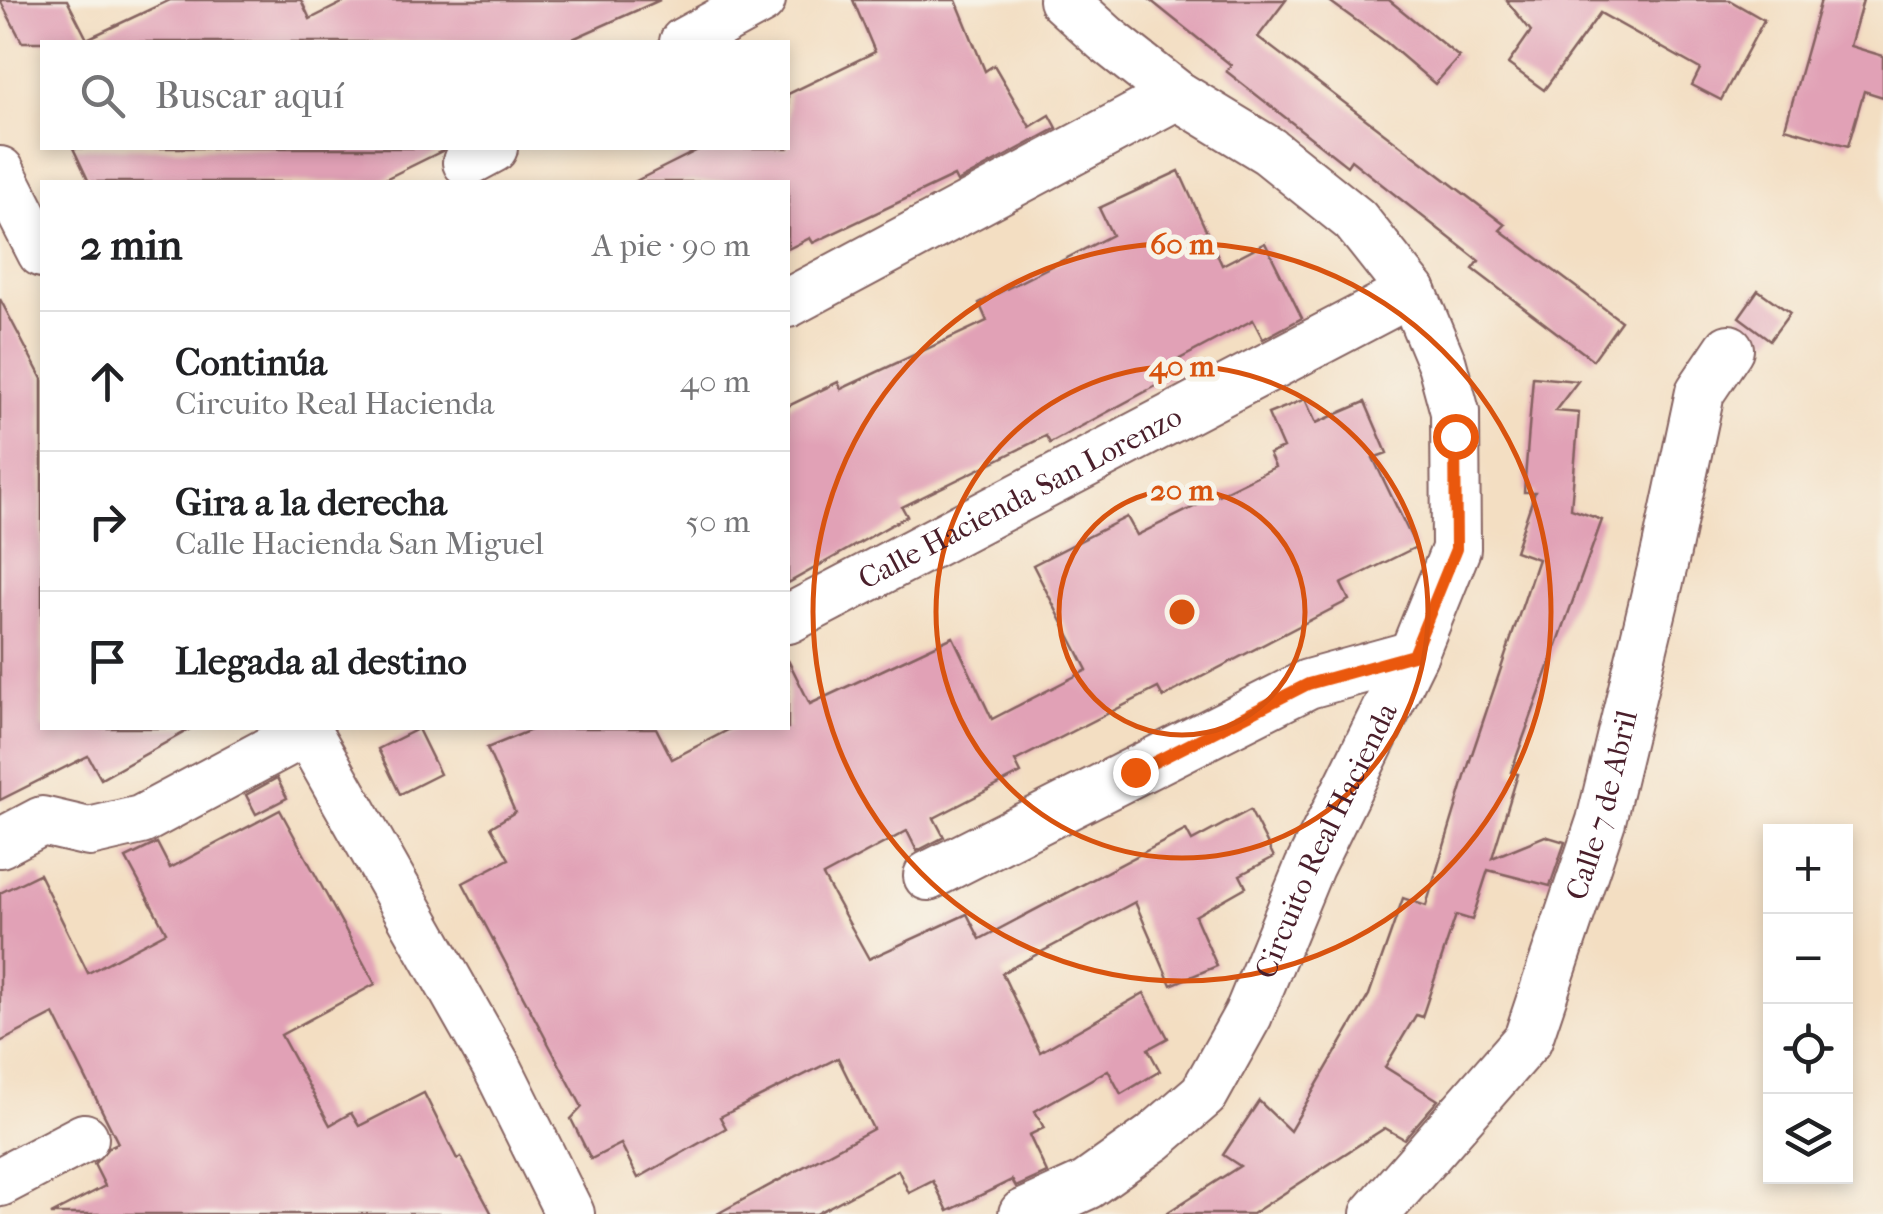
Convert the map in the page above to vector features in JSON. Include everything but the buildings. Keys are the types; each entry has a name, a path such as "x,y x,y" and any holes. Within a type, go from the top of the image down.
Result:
{"street":[{"path":"688,40 762,0"},
{"name":"Circuito Real Hacienda","path":"1022,1214 1088,1185 1153,1138 1204,1094 1248,1015 1309,867 1413,655 1456,549 1455,412 1442,364 1412,292 1354,220 1269,151 1176,95 1063,0"},
{"path":"790,302 1176,95"},
{"path":"3,186 40,250"},
{"name":"Calle Hacienda San Lorenzo","path":"790,618 1412,292"},
{"name":"Calle 7 de Abril","path":"1375,1214 1528,1040 1600,820 1666,552 1700,392 1729,348"},
{"path":"928,876 1308,684 1413,655"},
{"path":"0,843 42,820 89,832 141,820 306,730 498,1069 570,1214"},
{"path":"0,1182 84,1138"}],"route":[{"path":"1135,772 1308,684 1413,655 1456,549 1455,436"}]}
